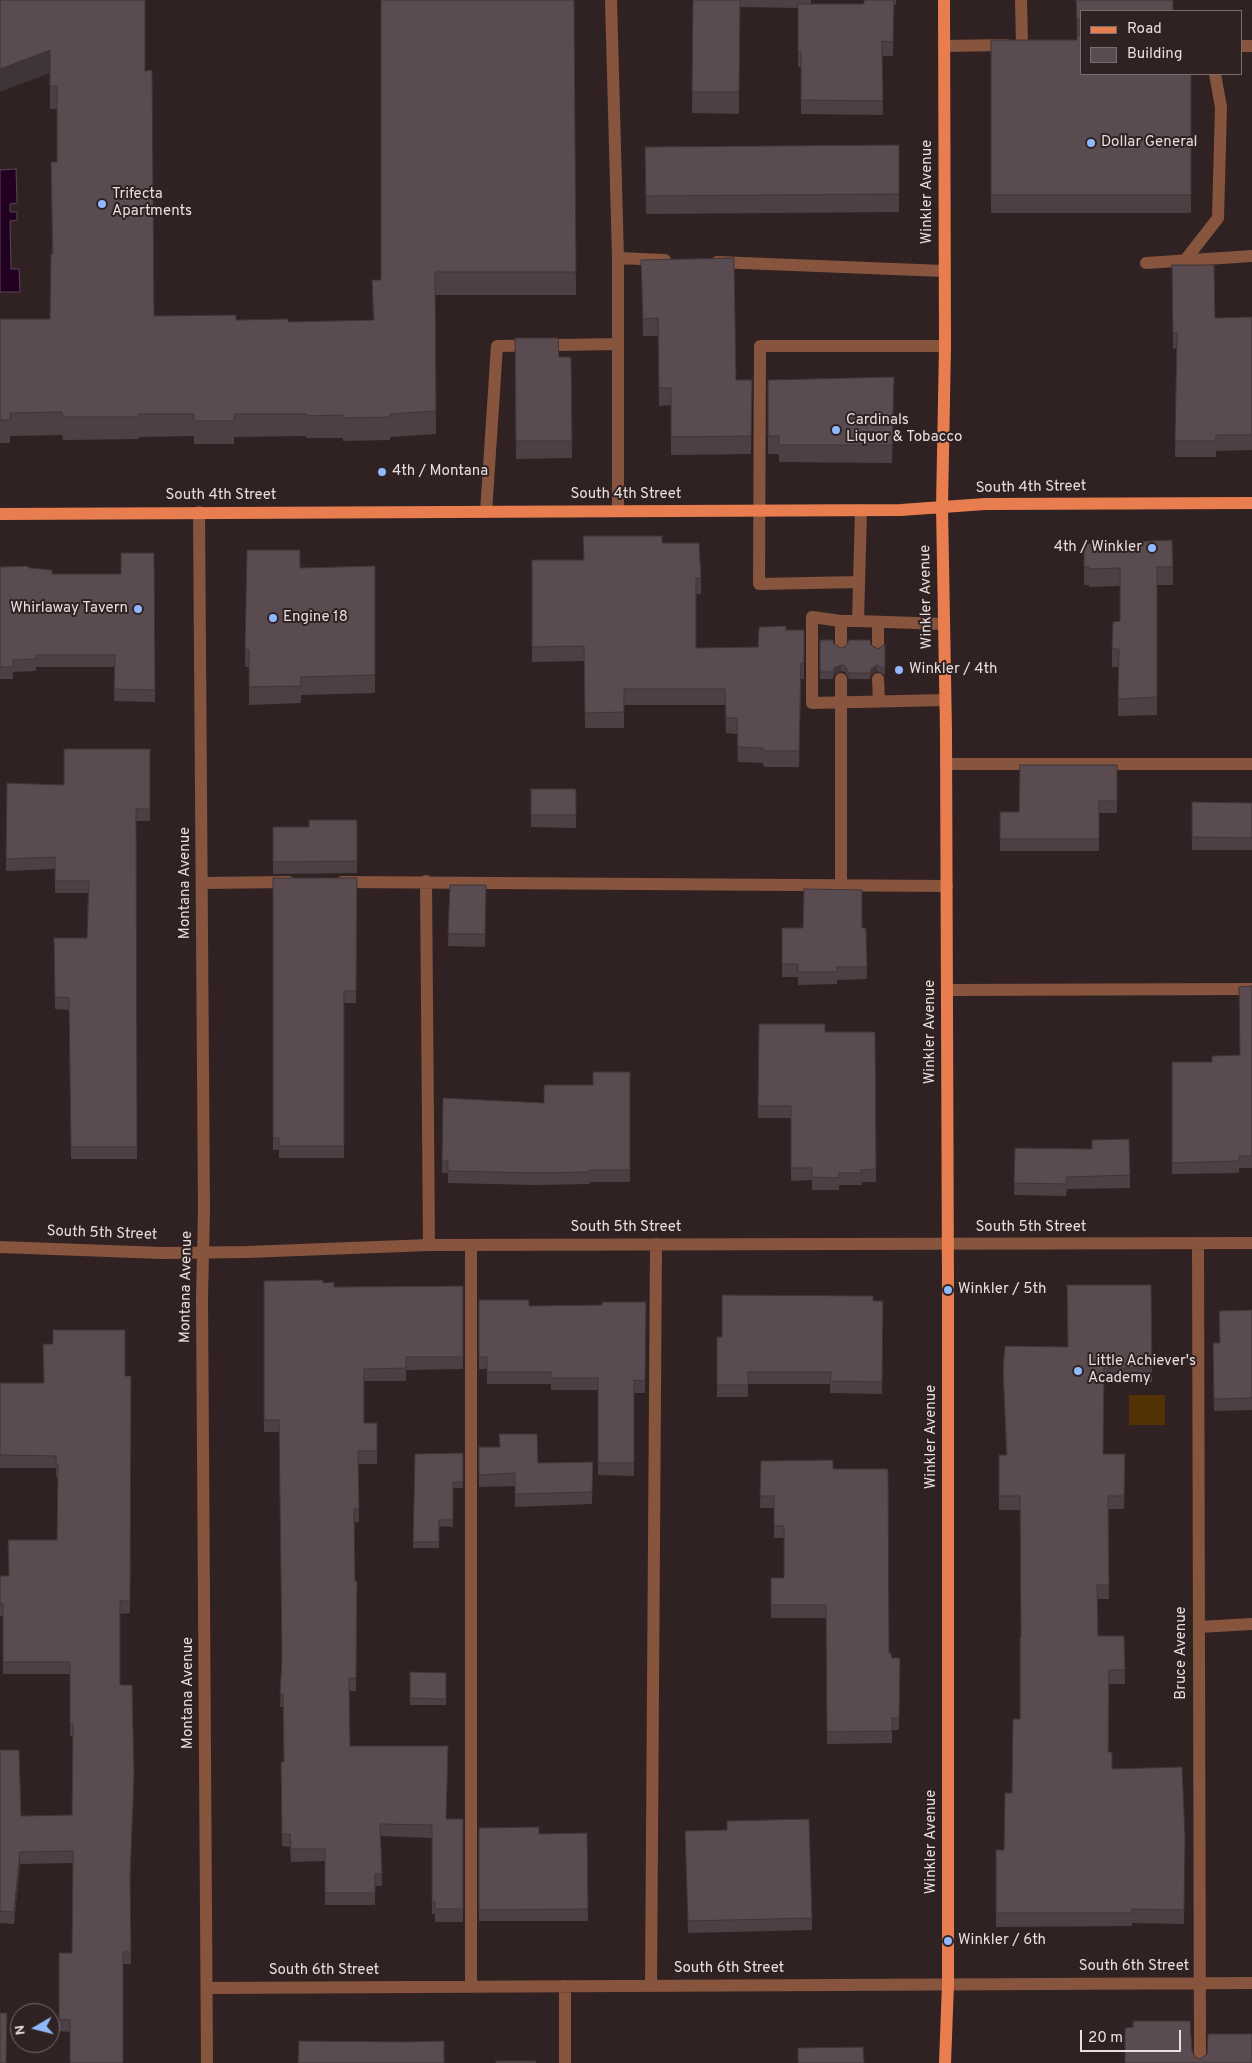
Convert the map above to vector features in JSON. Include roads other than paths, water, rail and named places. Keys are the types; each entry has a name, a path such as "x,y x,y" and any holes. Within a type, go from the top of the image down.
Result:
{"main road":[{"name":"Winkler Avenue","path":"944,0 945,346 942,507 947,886 948,1244 948,1984 945,2063"},
{"name":"South 4th Street","path":"0,514 861,510 984,504 1252,503"}],"street":[{"path":"611,0 618,258 618,512"},
{"path":"944,46 1027,45 1021,0"},
{"path":"1186,260 1218,218 1221,107 1215,75"},
{"path":"1146,263 1252,256"},
{"path":"618,258 677,260"},
{"path":"706,262 944,271"},
{"path":"486,512 497,346 618,344"},
{"path":"859,582 759,584 760,346 945,346"},
{"path":"858,621 861,510"},
{"name":"Montana Avenue","path":"199,512 203,883 207,2063"},
{"path":"944,624 841,621 812,617 812,703 945,700"},
{"path":"841,621 841,646"},
{"path":"878,622 878,647"},
{"path":"841,884 842,679"},
{"path":"878,679 879,701"},
{"path":"946,764 1252,764"},
{"path":"426,881 429,1245"},
{"path":"329,882 426,881 947,886"},
{"path":"203,883 300,882"},
{"path":"947,990 1252,990"},
{"name":"South 5th Street","path":"0,1247 162,1253 429,1245 1252,1243"},
{"path":"651,1986 656,1244"},
{"name":"Bruce Avenue","path":"1198,1244 1200,2063"},
{"path":"471,1245 471,1987"},
{"path":"1198,1627 1252,1624"},
{"name":"South 6th Street","path":"207,1988 1252,1983"},
{"path":"565,1986 565,2063"}],"place":[{"name":"Dollar General","path":"1091,143"},
{"name":"Trifecta Apartments","path":"102,204"},
{"name":"Cardinals Liquor & Tobacco","path":"836,430"},
{"name":"4th / Montana","path":"382,472"},
{"name":"4th / Winkler","path":"1152,548"},
{"name":"Whirlaway Tavern","path":"138,609"},
{"name":"Engine 18","path":"273,618"},
{"name":"Winkler / 4th","path":"899,670"},
{"name":"Winkler / 5th","path":"948,1290"},
{"name":"Little Achiever's Academy","path":"1078,1371"},
{"name":"Winkler / 6th","path":"948,1941"}]}
